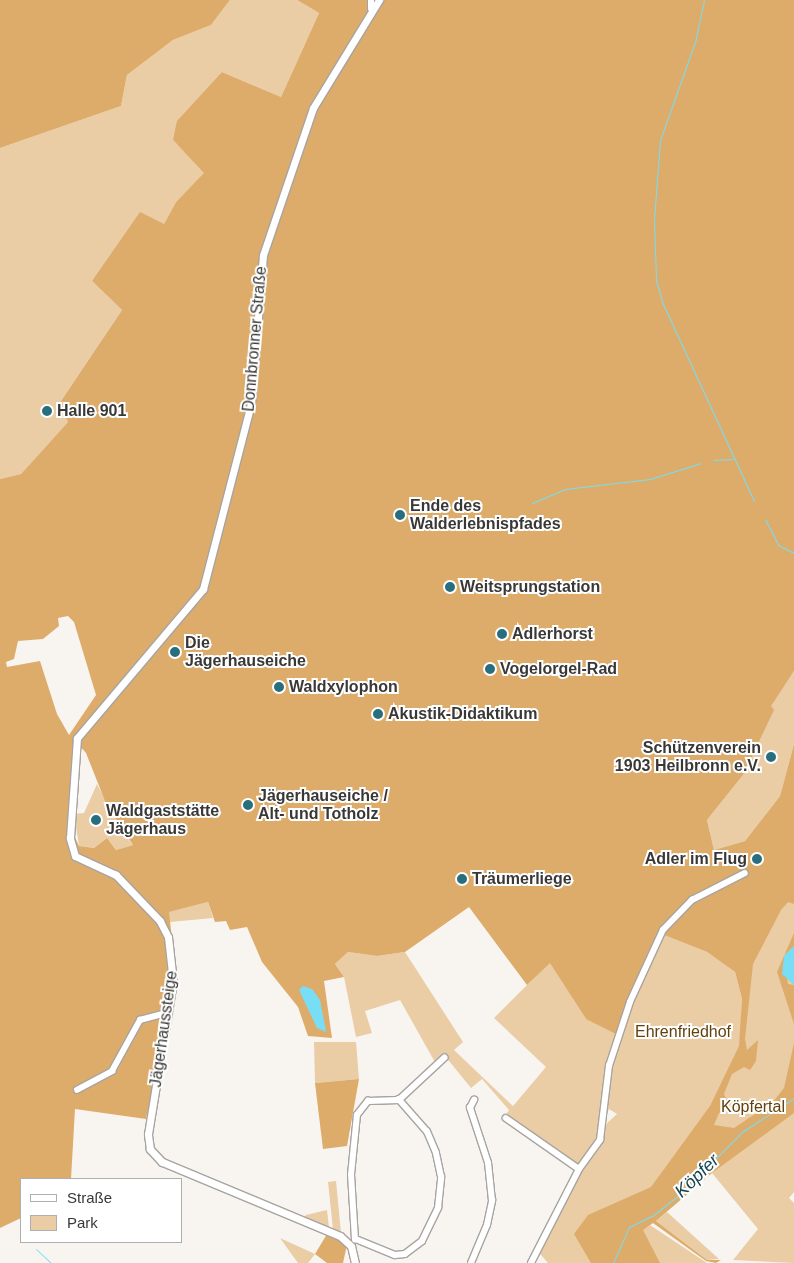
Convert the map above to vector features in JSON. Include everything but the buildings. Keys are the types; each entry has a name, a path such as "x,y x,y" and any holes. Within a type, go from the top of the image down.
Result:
{"street":[{"path":"371,0 371,8"},
{"name":"Donnbronner Straße","path":"76,742 203,589 252,404 263,255 313,108 371,8 379,0"},
{"name":"Jägerhaussteige","path":"76,742 70,847 80,861 116,875 165,929 174,970 169,1012 149,1127 150,1149 162,1162 340,1236 351,1246"},
{"path":"531,1263 579,1169 600,1140 609,1066 630,1002 664,930 692,900 745,873"},
{"path":"77,1090 112,1071 140,1020 169,1012"},
{"path":"355,1263 351,1246 356,1239 351,1176 357,1115 368,1101 400,1100 444,1058"},
{"path":"356,1239 394,1255 405,1254 422,1241 438,1208 441,1177 436,1153 427,1132 400,1100"},
{"path":"471,1263 488,1225 492,1201 488,1163 470,1108 474,1100"},
{"path":"506,1118 579,1169"}],"green space":[{"path":"230,0 297,0 319,13 281,97 222,72 173,140 205,173 176,202 164,224 92,281 122,310 59,404 68,422 21,474 0,479 0,148 121,106 127,75 173,40 211,25"},
{"name":"Schützenverein 1903 Heilbronn e.V.","path":"794,671 794,744 780,796 745,841 714,850 707,820 743,775 770,706"},
{"path":"97,784 121,830 133,845 116,850 107,838 94,848 79,846 74,814 84,813"},
{"path":"794,870 794,1192 789,1198 794,1203 794,1263 733,1260 758,1229 712,1173 723,1164 716,1156 645,1229 650,1225 707,1263 548,1263 535,1248 576,1170 503,1119 509,1110 482,1079 471,1088 445,1056 436,1064 400,1000 365,1011 372,1033 356,1037 344,977 335,964 348,952 377,956 405,952 463,1042 454,1050 513,1106 546,1067 494,1018 550,962 586,1019 633,1000 664,935 707,952 735,972 742,999 741,1030 750,968","holes":["609,1109 617,1114 604,1126"]},
{"path":"208,902 213,918 170,922 168,912"},
{"path":"314,1042 356,1042 359,1079 315,1083"},
{"path":"336,1181 341,1233 333,1229 328,1182"},
{"path":"327,1210 329,1228 304,1217 306,1215"},
{"path":"667,1212 719,1259 707,1260 656,1221"},
{"path":"280,1238 315,1254 308,1263 298,1263"}],"shaded area":[{"path":"0,0 230,0 211,25 173,40 127,75 121,106 0,148"},
{"path":"297,0 794,0 794,671 771,706 774,710 743,775 707,820 714,850 745,841 780,796 794,744 794,904 788,902 781,910 753,964 745,1039 747,1050 758,1040 756,1061 750,1070 744,1067 732,1074 724,1094 730,1108 719,1113 714,1125 734,1128 773,1102 784,1088 794,1043 794,1113 712,1173 656,1221 707,1260 721,1260 716,1263 706,1261 653,1223 643,1230 660,1263 591,1263 574,1234 588,1215 651,1187 710,1106 739,1046 742,999 735,972 707,952 664,935 633,1000 622,1037 586,1019 550,963 527,985 469,907 405,952 377,956 348,952 335,964 344,977 324,981 332,1038 308,1036 298,1007 262,962 247,927 230,930 226,921 215,922 208,902 169,912 176,975 146,1119 75,1109 71,1178 20,1178 20,1218 0,1228 0,479 21,474 68,422 59,404 122,310 92,281 140,212 164,224 176,202 204,173 173,140 177,121 222,72 281,97 319,13","holes":["68,616 74,622 96,695 69,735 57,714 40,661 7,667 6,662 14,659 18,641 43,639 59,626 58,618","78,744 86,753 107,806 133,845 116,850 107,838 94,848 79,846 74,835 73,791"]},
{"path":"794,933 794,946 784,956 788,984 794,985 794,1024 777,972"},
{"path":"359,1079 347,1146 323,1149 315,1083"},
{"path":"327,1234 347,1245 343,1263 327,1263 315,1254"}],"water":[{"path":"794,946 794,985 782,974 784,956"},
{"path":"303,986 312,989 320,1000 326,1032 317,1028 299,990"}],"waterway":[{"path":"704,0 696,39 660,140 654,219 656,280 663,304 754,501"},
{"path":"713,460 733,459"},
{"path":"532,503 565,489 650,479 701,463"},
{"path":"765,519 778,545 794,553"},
{"name":"Köpfer","path":"613,1263 629,1227 652,1216 680,1194 742,1132 794,1098"},
{"path":"36,1249 51,1263"}],"place":[{"name":"Halle 901","path":"47,411"},
{"name":"Ende des Walderlebnispfades","path":"400,515"},
{"name":"Weitsprungstation","path":"450,587"},
{"name":"Adlerhorst","path":"502,634"},
{"name":"Die Jägerhauseiche","path":"175,652"},
{"name":"Vogelorgel-Rad","path":"490,669"},
{"name":"Waldxylophon","path":"279,687"},
{"name":"Akustik-Didaktikum","path":"378,714"},
{"name":"Schützenverein 1903 Heilbronn e.V.","path":"771,757"},
{"name":"Jägerhauseiche / Alt- und Totholz","path":"248,805"},
{"name":"Waldgaststätte Jägerhaus","path":"96,820"},
{"name":"Adler im Flug","path":"757,859"},
{"name":"Träumerliege","path":"462,879"}],"park label":[{"name":"Ehrenfriedhof","path":"683,1032"},
{"name":"Köpfertal","path":"753,1107"}]}
